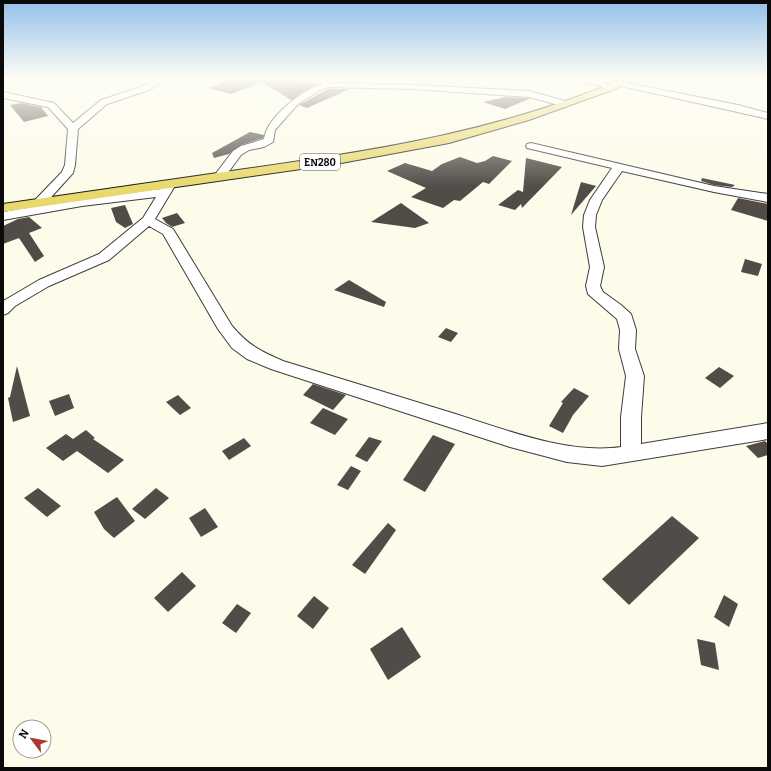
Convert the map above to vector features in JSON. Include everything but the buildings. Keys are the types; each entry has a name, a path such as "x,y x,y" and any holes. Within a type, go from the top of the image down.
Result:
{"main road":[{"name":"EN280","path":"3,208 168,188 220,176 336,160 449,139 534,115"}],"street":[{"path":"61,115 64,120 73,128"},
{"path":"39,203 67,173 70,165 73,128 87,115"},
{"path":"220,176 232,157 247,147 264,144 269,140 270,130 283,115"},
{"path":"531,146 714,189 768,198"},
{"path":"619,167 596,200 590,215 589,227 597,267 593,286 596,294 616,308 625,318 628,330 627,349 635,376 630,417 631,454"},
{"path":"3,216 168,188"},
{"path":"3,310 10,302 44,283 104,257 148,220 168,188"},
{"path":"148,220 168,232 226,329 238,344 253,355 277,365 540,448 567,454 602,458 768,432"}]}
